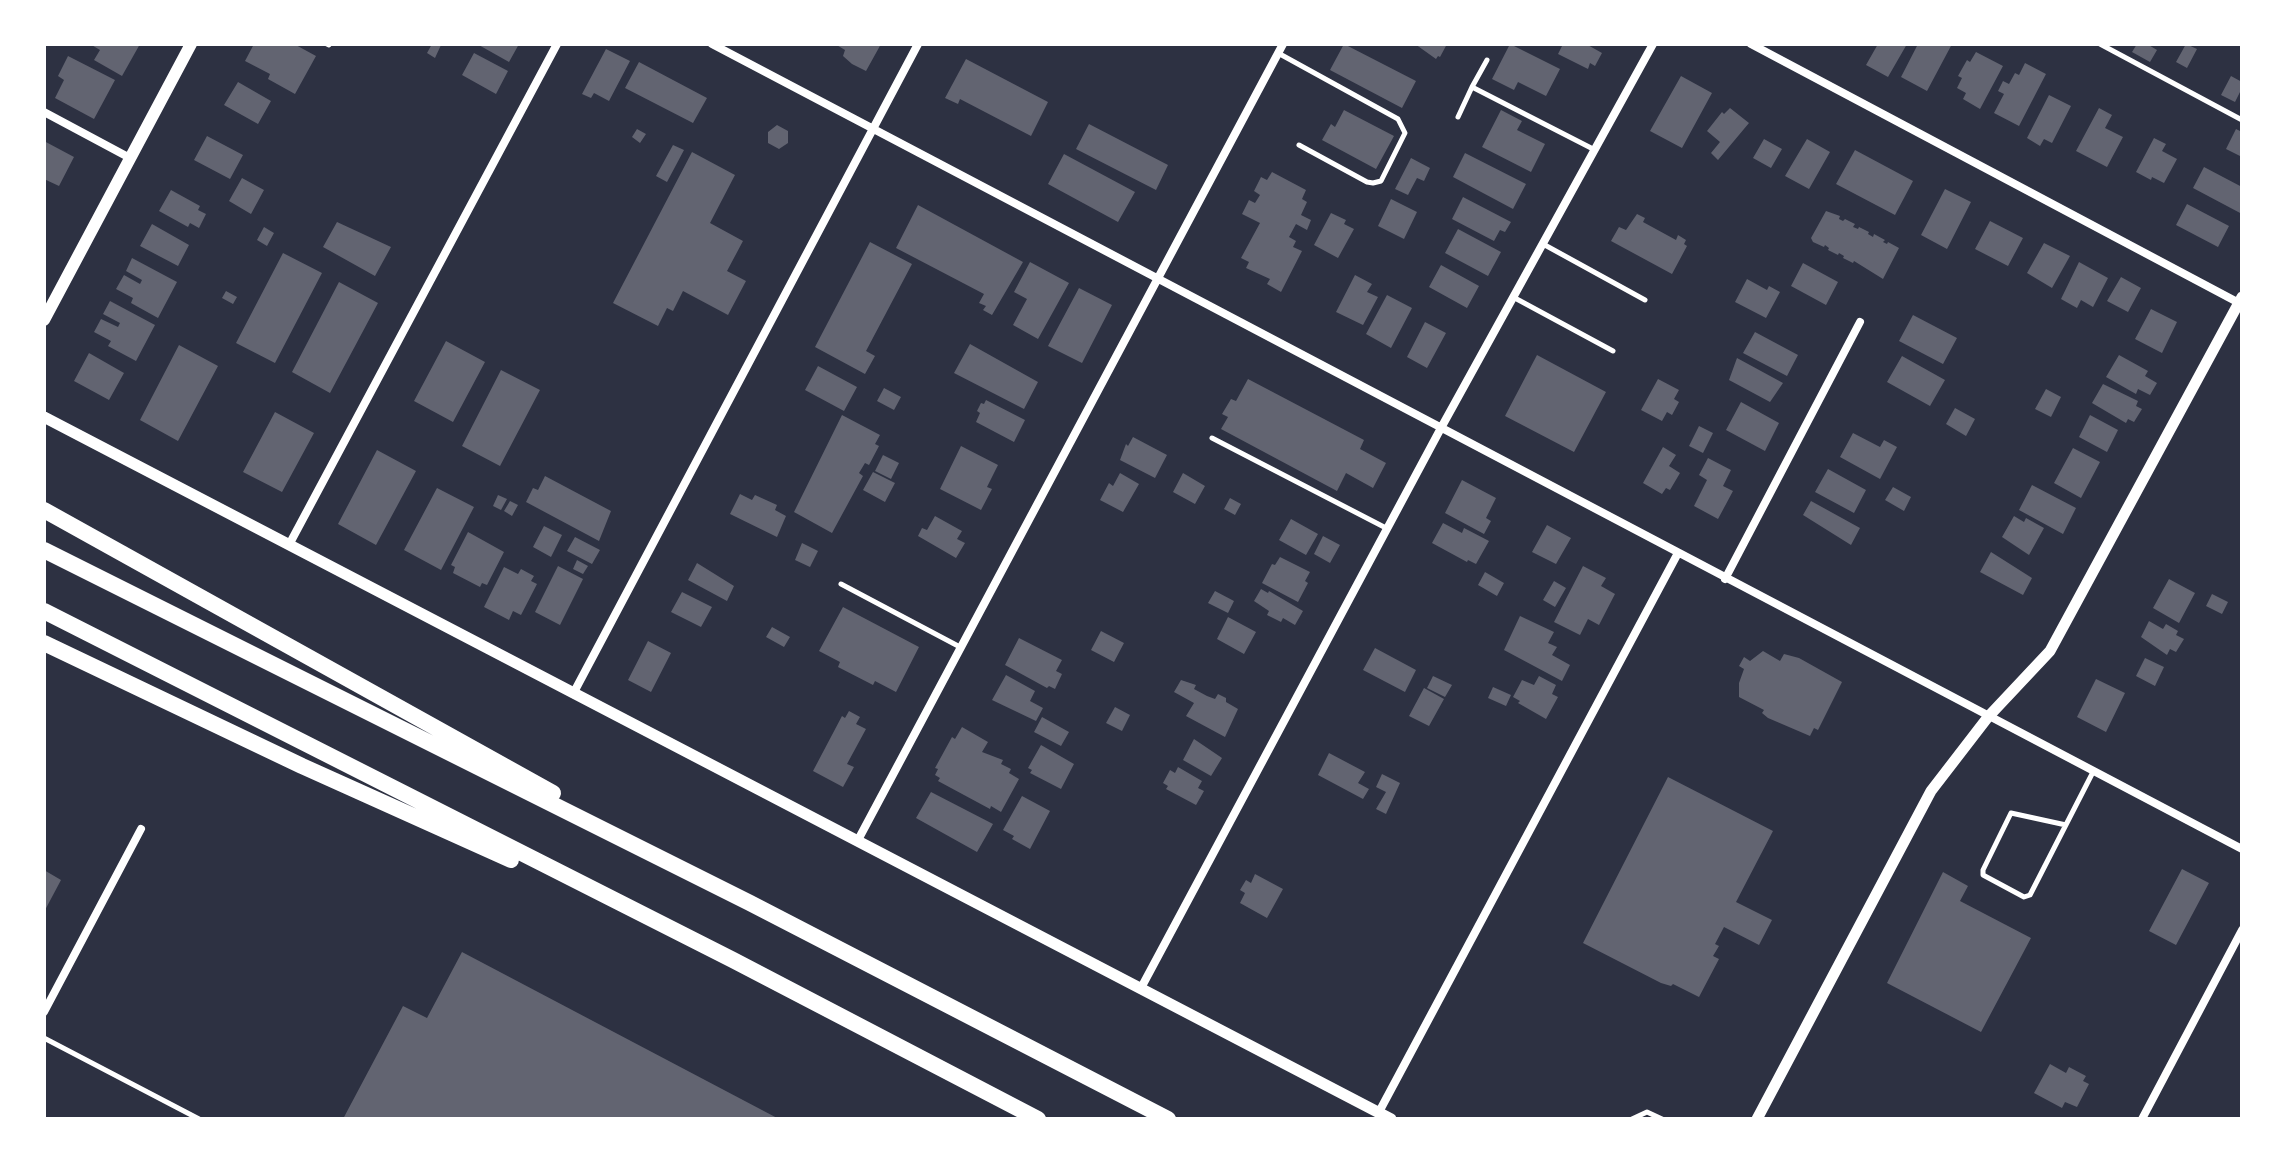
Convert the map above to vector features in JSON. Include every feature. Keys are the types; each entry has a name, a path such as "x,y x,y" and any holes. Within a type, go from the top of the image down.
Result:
{"highway":[{"path":"44,510 750,903"},
{"path":"44,550 750,903 1168,1119"},
{"path":"44,611 733,960 1038,1119"},
{"path":"44,643 302,766 733,960"}],"main road":[{"path":"44,320 191,44"}],"street":[{"path":"290,543 557,44"},
{"path":"712,44 2242,849"},
{"path":"573,694 918,44"},
{"path":"858,840 1283,44"},
{"path":"1141,988 1441,428 1653,44"},
{"path":"1751,44 2241,301 2050,651 1988,717 1931,791 1757,1119"},
{"path":"44,112 130,158"},
{"path":"1725,579 1860,322"},
{"path":"44,417 1391,1119"},
{"path":"1379,1112 1678,553"},
{"path":"44,1012 141,829"},
{"path":"2142,1119 2242,930"}],"lane":[{"path":"2100,44 2242,120"},
{"path":"1278,53 1398,119 1405,133 1381,181 1373,183 1299,145"},
{"path":"1458,117 1487,60"},
{"path":"1472,87 1595,150"},
{"path":"1543,243 1645,300"},
{"path":"1513,297 1613,351"},
{"path":"1212,438 1387,528"},
{"path":"841,584 960,647"},
{"path":"2066,825 2011,813 1983,875 2027,897 2066,825 2093,772"},
{"path":"44,1038 199,1119"},
{"path":"1632,1119 1647,1112 1662,1119"}],"building":[{"path":"90,44 140,44 122,76 94,60 100,50"},
{"path":"254,44 294,44 316,56 295,94 268,79 270,74 245,61"},
{"path":"432,44 441,45 435,58 427,53"},
{"path":"477,44 519,44 509,62"},
{"path":"835,44 881,44 866,71 852,64 843,56 845,50"},
{"path":"1344,44 1416,81 1402,108 1330,70"},
{"path":"1415,44 1447,44 1436,59"},
{"path":"1510,44 1560,69 1546,96 1518,82 1514,90 1492,79"},
{"path":"1563,44 1586,44 1602,53 1595,66 1590,63 1588,69 1558,54"},
{"path":"1878,44 1907,44 1888,77 1866,65"},
{"path":"1918,44 1952,44 1927,91 1901,77"},
{"path":"2137,44 2147,44 2157,50 2150,62 2132,52"},
{"path":"2186,44 2197,49 2187,68 2176,62"},
{"path":"606,49 630,61 609,101 594,93 591,98 582,94"},
{"path":"1976,52 2003,66 1980,109 1963,99 1966,93 1957,88 1962,78 1958,76"},
{"path":"474,53 508,71 496,94 462,75"},
{"path":"68,56 115,80 94,119 55,98 64,80 58,76"},
{"path":"966,59 1048,102 1031,136 960,99 958,104 945,98"},
{"path":"639,62 707,98 693,123 625,88"},
{"path":"2025,63 2046,74 2019,126 1994,113 2004,94 1998,91 2003,81 2009,84 2015,73 2019,75"},
{"path":"1681,76 1712,93 1682,148 1650,131"},
{"path":"2231,76 2242,82 2235,102 2221,95"},
{"path":"238,82 271,101 258,124 224,105"},
{"path":"2049,95 2071,106 2052,143 2044,139 2040,146 2027,138"},
{"path":"1730,108 1749,123 1718,160 1711,153 1720,142 1707,131 1722,112 1724,114"},
{"path":"2099,108 2112,115 2105,128 2123,137 2107,167 2076,151"},
{"path":"1344,110 1394,136 1376,169 1322,140 1331,124 1335,127"},
{"path":"1501,110 1522,121 1517,130 1545,144 1531,172 1482,147"},
{"path":"1089,124 1168,165 1156,190 1076,149"},
{"path":"777,125 788,131 788,143 779,149 768,143 768,132"},
{"path":"637,129 646,134 640,143 632,137"},
{"path":"2236,129 2242,132 2242,157 2226,149"},
{"path":"207,136 243,155 230,179 194,160"},
{"path":"2154,138 2166,144 2162,151 2177,159 2164,183 2136,172"},
{"path":"1764,139 1782,149 1771,168 1753,158"},
{"path":"1807,139 1830,152 1809,189 1785,176"},
{"path":"44,141 74,157 59,186 44,179"},
{"path":"673,145 684,150 667,182 656,176"},
{"path":"1855,150 1913,181 1895,215 1836,184"},
{"path":"692,152 735,175 710,223 743,241 727,271 746,281 728,315 683,291 673,311 667,308 658,326 613,303"},
{"path":"1465,153 1526,184 1513,209 1453,177"},
{"path":"1064,154 1135,192 1118,222 1048,184"},
{"path":"1411,158 1430,168 1424,181 1417,178 1408,195 1395,189"},
{"path":"2204,167 2242,187 2242,214 2193,188"},
{"path":"1272,172 1306,190 1302,199 1307,202 1301,215 1311,220 1307,230 1296,224 1289,237 1296,241 1293,247 1302,251 1281,292 1267,284 1270,279 1246,268 1249,262 1241,258 1260,223 1242,214 1249,200 1255,203 1260,195 1254,191 1261,177 1267,180"},
{"path":"242,178 264,190 251,214 229,201"},
{"path":"1945,189 1971,202 1947,249 1921,235"},
{"path":"171,190 200,206 198,210 206,214 199,228 190,223 188,227 159,211"},
{"path":"1463,197 1511,222 1505,232 1500,230 1494,241 1452,219"},
{"path":"1391,199 1417,212 1404,239 1378,226"},
{"path":"2187,204 2229,226 2218,247 2176,225"},
{"path":"918,205 1023,262 992,315 983,310 986,306 979,303 984,294 896,248"},
{"path":"1826,211 1899,248 1883,279 1839,253 1828,250 1825,245 1813,242 1811,238"},
{"path":"1331,213 1346,220 1344,224 1354,229 1338,258 1314,245"},
{"path":"1637,214 1645,218 1643,222 1676,240 1678,235 1686,240 1684,244 1687,246 1672,274 1611,241 1619,227 1626,230"},
{"path":"1990,221 2023,238 2008,266 1975,249"},
{"path":"337,222 391,247 375,276 323,247"},
{"path":"152,224 189,245 178,266 140,246"},
{"path":"264,227 274,233 267,246 257,240"},
{"path":"1458,229 1501,252 1488,276 1445,253"},
{"path":"870,242 912,264 866,351 875,356 865,374 815,347"},
{"path":"2044,243 2070,256 2052,288 2027,273"},
{"path":"283,253 322,273 275,363 236,343"},
{"path":"132,258 177,282 158,318 131,303 133,298 116,289 124,275 140,284 142,280 126,271"},
{"path":"1030,262 1069,283 1038,339 1013,325 1027,299 1014,292"},
{"path":"2079,262 2108,278 2093,307 2081,300 2077,308 2061,299"},
{"path":"1803,263 1838,282 1826,305 1791,286"},
{"path":"1441,265 1479,286 1467,308 1429,287"},
{"path":"1355,275 1372,284 1367,292 1378,297 1363,325 1336,312"},
{"path":"2121,277 2141,288 2128,312 2107,301"},
{"path":"1747,279 1767,290 1769,286 1780,292 1766,318 1735,302"},
{"path":"339,282 378,303 330,393 292,372"},
{"path":"1079,288 1112,305 1082,363 1048,346"},
{"path":"226,291 237,297 233,304 222,298"},
{"path":"1387,295 1412,308 1391,348 1366,334"},
{"path":"110,301 155,325 136,361 108,346 111,341 94,332 101,319 118,327 120,323 103,314"},
{"path":"2151,309 2177,322 2162,353 2135,339"},
{"path":"1913,315 1957,338 1943,364 1899,341"},
{"path":"1425,322 1446,333 1427,368 1407,357"},
{"path":"1755,332 1798,355 1787,376 1743,353"},
{"path":"446,341 485,362 453,422 414,401"},
{"path":"970,344 1038,382 1024,409 954,373"},
{"path":"179,345 218,366 178,441 140,420"},
{"path":"89,353 124,373 109,400 74,381"},
{"path":"1537,355 1606,392 1574,452 1505,416"},
{"path":"2119,355 2148,371 2145,376 2157,383 2150,395 2138,389 2136,394 2106,377"},
{"path":"1902,356 1945,380 1930,406 1887,382"},
{"path":"1737,358 1783,383 1770,402 1729,380"},
{"path":"818,366 857,387 844,411 805,390"},
{"path":"501,370 540,390 500,466 462,446"},
{"path":"1248,379 1364,440 1360,449 1386,463 1373,488 1346,473 1337,491 1221,429 1228,417 1222,414 1231,399 1236,401"},
{"path":"1658,379 1679,390 1674,399 1679,402 1672,415 1667,412 1662,421 1641,410"},
{"path":"2103,384 2138,401 2136,406 2142,409 2134,422 2128,419 2126,423 2092,403"},
{"path":"884,388 901,397 894,410 877,401"},
{"path":"2046,389 2061,397 2051,417 2035,409"},
{"path":"986,400 1025,420 1014,442 976,422 980,413 977,411"},
{"path":"1741,402 1779,423 1765,451 1726,430"},
{"path":"1955,408 1975,419 1966,436 1946,424"},
{"path":"275,412 314,433 282,492 243,472"},
{"path":"842,415 880,435 875,444 879,446 869,465 865,463 859,473 863,476 832,533 794,512"},
{"path":"2090,415 2118,430 2107,452 2079,437"},
{"path":"1699,426 1713,433 1703,453 1689,446"},
{"path":"1853,433 1880,447 1884,440 1897,447 1880,479 1840,457"},
{"path":"1133,437 1167,455 1155,478 1120,460 1126,444 1128,446"},
{"path":"961,446 998,465 987,487 992,489 981,510 940,489"},
{"path":"1663,447 1676,455 1669,466 1680,473 1670,490 1666,488 1662,494 1643,483"},
{"path":"2073,448 2100,462 2081,498 2054,483"},
{"path":"377,450 416,471 376,545 338,524"},
{"path":"883,455 899,463 891,479 875,471"},
{"path":"1708,458 1731,470 1723,486 1733,491 1718,519 1694,506 1707,480 1699,475"},
{"path":"1828,469 1866,490 1854,513 1815,492"},
{"path":"873,472 895,483 885,502 863,490"},
{"path":"1120,473 1139,484 1123,512 1100,500 1109,483 1113,486"},
{"path":"1183,473 1205,486 1195,504 1173,492"},
{"path":"545,476 611,511 599,541 526,502 533,488 538,490"},
{"path":"1462,480 1496,498 1486,518 1491,521 1484,534 1445,513"},
{"path":"2032,485 2076,508 2063,534 2019,510"},
{"path":"1893,487 1911,497 1904,511 1885,500"},
{"path":"437,488 474,507 441,570 404,550"},
{"path":"740,494 752,500 755,495 777,505 775,510 786,516 777,537 730,514"},
{"path":"498,495 507,499 501,510 493,506"},
{"path":"1230,498 1241,504 1235,515 1224,509"},
{"path":"510,501 518,505 512,516 504,511"},
{"path":"1811,501 1860,528 1851,545 1803,515"},
{"path":"935,516 962,531 957,539 965,543 956,558 918,536 922,528 927,530"},
{"path":"2014,516 2024,522 2026,518 2044,528 2029,555 2002,537"},
{"path":"1291,519 1318,534 1306,555 1279,540"},
{"path":"1443,523 1462,533 1464,528 1489,541 1476,564 1432,543"},
{"path":"1547,525 1571,538 1556,564 1532,552"},
{"path":"544,526 562,535 551,557 533,547"},
{"path":"468,532 504,552 487,585 482,583 480,587 453,573 455,567 451,565"},
{"path":"1323,536 1340,545 1330,563 1314,554"},
{"path":"575,537 600,550 592,564 567,551"},
{"path":"802,543 818,551 810,567 795,560"},
{"path":"1991,552 2032,578 2023,595 1980,572"},
{"path":"1280,557 1310,572 1298,602 1262,583 1272,564 1275,565"},
{"path":"577,560 588,566 583,574 573,569"},
{"path":"697,563 734,586 727,601 688,580"},
{"path":"558,566 583,579 560,625 535,612"},
{"path":"1583,566 1606,578 1601,586 1615,594 1599,625 1588,619 1580,635 1554,622"},
{"path":"504,567 518,574 521,569 534,576 531,581 537,584 521,615 513,611 509,620 484,607"},
{"path":"1485,572 1504,583 1497,596 1478,585"},
{"path":"2169,579 2195,593 2179,623 2153,608"},
{"path":"1554,581 1566,588 1555,607 1543,600"},
{"path":"1261,589 1303,611 1295,625 1283,618 1281,622 1267,615 1269,611 1254,601"},
{"path":"1215,591 1234,601 1228,613 1208,603"},
{"path":"682,592 712,607 701,627 671,612"},
{"path":"2212,594 2228,602 2222,614 2206,606"},
{"path":"843,607 919,647 896,692 875,681 873,685 838,667 840,662 819,651"},
{"path":"1520,616 1554,632 1548,643 1557,647 1552,655 1570,665 1562,681 1504,650"},
{"path":"1228,617 1256,632 1244,654 1217,639"},
{"path":"2149,621 2163,629 2166,624 2178,631 2176,635 2184,639 2176,652 2170,649 2167,655 2141,637"},
{"path":"772,627 790,637 784,647 766,637"},
{"path":"1101,631 1124,643 1114,662 1091,650"},
{"path":"1019,638 1062,660 1056,671 1062,674 1055,689 1047,688 1005,665"},
{"path":"648,641 671,653 651,692 628,680"},
{"path":"1375,648 1416,670 1405,692 1363,670"},
{"path":"1763,651 1780,661 1784,654 1799,658 1842,682 1818,730 1814,728 1810,736 1768,718 1762,713 1764,710 1739,697 1739,683 1744,669 1739,666 1744,657 1750,661"},
{"path":"2145,658 2164,667 2155,686 2136,676"},
{"path":"1006,675 1035,691 1030,701 1043,708 1036,721 992,700"},
{"path":"1433,676 1452,685 1445,697 1427,688"},
{"path":"1539,676 1556,685 1552,694 1558,697 1546,719 1513,697 1522,680 1534,685"},
{"path":"2096,679 2125,693 2106,732 2077,717"},
{"path":"1181,680 1196,685 1194,689 1207,696 1215,699 1218,694 1226,698 1226,702 1238,709 1225,737 1186,716 1194,703 1174,692"},
{"path":"1493,687 1511,695 1506,706 1488,698"},
{"path":"1424,688 1444,699 1429,726 1409,716"},
{"path":"1115,707 1130,715 1122,731 1106,723"},
{"path":"849,711 860,717 856,724 866,729 847,764 854,767 843,787 813,771 842,716 845,718"},
{"path":"1042,717 1069,732 1061,746 1034,732"},
{"path":"962,727 988,742 982,752 1003,760 1001,764 1011,769 1009,773 1019,779 1001,812 938,781 940,778 935,775 938,769 935,768 952,737 955,739"},
{"path":"1194,739 1222,758 1211,776 1183,760"},
{"path":"1041,745 1074,764 1061,789 1030,773 1032,770 1028,768"},
{"path":"1329,753 1365,772 1358,783 1369,789 1363,799 1318,775"},
{"path":"1178,767 1202,781 1198,788 1204,791 1196,805 1166,789 1168,786 1163,783 1170,770 1175,773"},
{"path":"1382,774 1400,783 1386,814 1376,809 1386,792 1376,787"},
{"path":"1668,777 1773,831 1736,902 1772,920 1759,945 1724,927 1713,956 1719,959 1699,997 1673,984 1661,983 1583,943"},
{"path":"931,792 993,824 977,852 916,818"},
{"path":"1022,796 1050,811 1030,849 1003,830"},
{"path":"2182,869 2209,883 2176,945 2149,931"},
{"path":"44,870 61,880 44,912"},
{"path":"1943,872 1968,886 1960,901 2031,938 1981,1032 1887,983"},
{"path":"1255,874 1283,889 1267,918 1240,903 1245,893 1240,890 1246,880 1251,883"},
{"path":"462,952 779,1119 343,1119 403,1006 427,1018"},
{"path":"2050,1064 2066,1073 2069,1067 2086,1076 2083,1081 2089,1084 2077,1107 2065,1102 2062,1108 2034,1093"}]}
